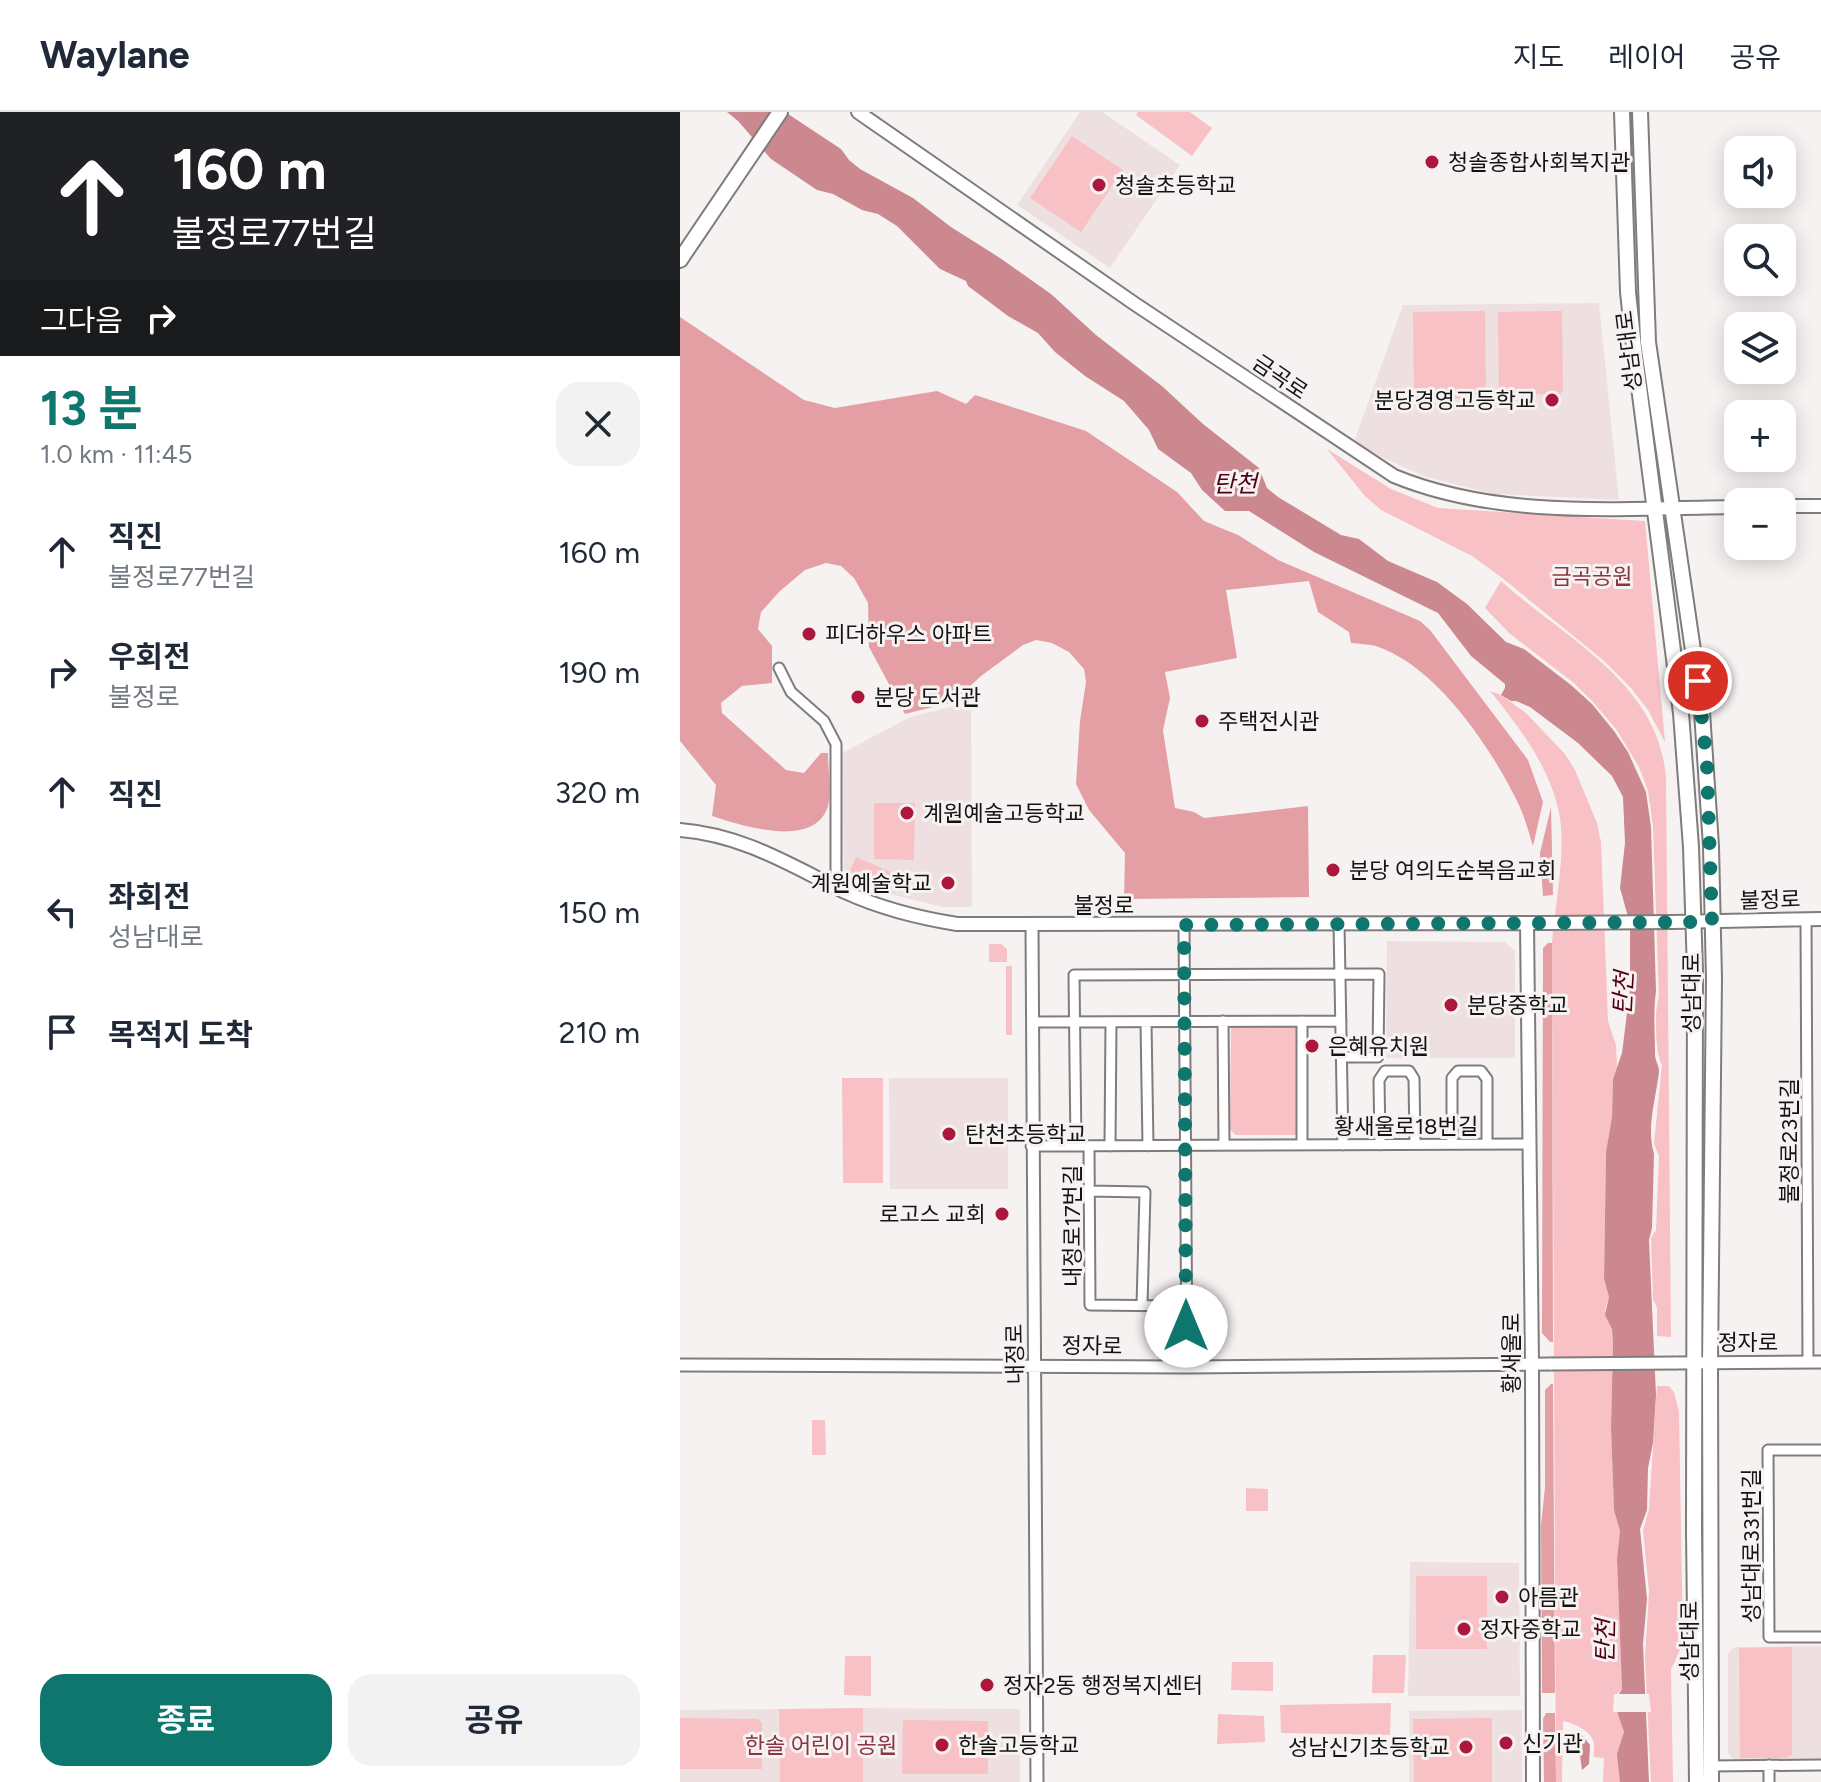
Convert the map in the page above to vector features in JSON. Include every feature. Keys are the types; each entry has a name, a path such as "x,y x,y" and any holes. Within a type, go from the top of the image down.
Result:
{"main road":[{"path":"680,260 780,112"},
{"name":"금곡로","path":"858,112 1135,304 1394,476 1430,490 1562,509 1724,507"},
{"name":"성남대로","path":"1622,112 1628,292 1688,776 1696,1221 1693,1363 1697,1782"},
{"name":"성남대로","path":"1640,112 1648,342 1707,766 1714,979 1710,1363 1711,1782"},
{"path":"1796,506 1821,506"},
{"name":"불정로","path":"680,830 710,834 759,848 875,904 957,924 1032,926 1821,919"},
{"name":"황새울로","path":"1527,923 1533,1782"}],"street":[{"path":"779,668 791,692 811,713 824,721 836,744 836,887"},
{"name":"불정로23번길","path":"1806,919 1815,1362"},
{"path":"1339,924 1343,1145"},
{"path":"1184,925 1187,1367"},
{"name":"내정로","path":"1032,926 1037,1782"},
{"path":"1076,1146 1074,975 1379,974 1378,1057 1341,1057"},
{"path":"1223,1021 1224,1145"},
{"path":"1302,1021 1302,1145"},
{"path":"1033,1022 1341,1021"},
{"path":"1110,1146 1111,1022"},
{"path":"1146,1022 1148,1146"},
{"path":"1380,1145 1379,1080 1385,1071 1409,1071 1414,1079 1415,1144"},
{"path":"1452,1144 1452,1078 1458,1071 1481,1071 1487,1079 1487,1144"},
{"name":"황새울로18번길","path":"1283,1145 1528,1144"},
{"name":"내정로17번길","path":"1031,1146 1283,1145"},
{"name":"내정로17번길","path":"1089,1146 1090,1305 1142,1306"},
{"path":"1089,1191 1145,1192 1142,1306 1186,1306"},
{"name":"정자로","path":"680,1365 1187,1367 1815,1362"},
{"name":"성남대로331번길","path":"1821,1450 1768,1450 1769,1637 1821,1637"},
{"path":"1769,1765 1769,1782"},
{"path":"1711,1766 1821,1765"}],"shaded area":[{"name":"청솔초등학교","path":"1080,112 1102,112 1180,165 1110,268 1017,205"},
{"path":"1599,303 1619,500 1494,494 1426,477 1354,442 1403,305"},
{"path":"680,317 804,400 835,408 937,391 966,404 975,395 1086,431 1177,492 1204,521 1238,535 1278,560 1420,621 1528,760 1543,802 1533,846 1519,805 1491,755 1440,689 1419,671 1398,656 1376,646 1351,643 1349,632 1318,612 1309,581 1226,590 1237,658 1165,672 1170,698 1163,730 1175,808 1194,812 1204,818 1308,806 1309,897 1124,899 1125,853 1089,810 1076,784 1086,682 1084,669 1069,652 1052,643 1036,640 1023,645 981,676 953,702 905,714 869,647 868,603 854,578 841,566 826,563 805,570 761,612 758,629 772,646 772,683 742,686 721,703 722,713 786,770 804,773 821,753 828,753 830,790 827,809 819,821 791,831 756,828 712,816 716,785 680,741"},
{"name":"계원예술고등학교","path":"971,693 972,907 943,907 885,893 849,879 844,873 842,753 910,717 954,706 965,694"},
{"path":"1551,807 1553,895 1543,896 1540,853"},
{"name":"분당중학교","path":"1387,941 1505,942 1515,951 1515,1058 1386,1058"},
{"path":"1552,943 1553,1342 1542,1333 1543,948"},
{"name":"탄천초등학교","path":"889,1078 1008,1078 1008,1189 890,1189"},
{"path":"1551,1384 1555,1693 1542,1693 1541,1526 1545,1487 1545,1390"},
{"name":"정자중학교","path":"1410,1562 1519,1563 1520,1696 1408,1696"},
{"path":"1821,1646 1821,1760 1735,1760 1728,1752 1728,1654 1731,1649"},
{"name":"한솔고등학교","path":"863,1708 1020,1709 1020,1782 863,1782"},
{"path":"779,1709 780,1782 680,1782 680,1710"},
{"name":"성남신기초등학교","path":"1522,1710 1522,1782 1409,1782 1409,1711"},
{"path":"1546,1713 1555,1713 1556,1782 1544,1782 1543,1719"}],"green space":[{"path":"1138,112 1190,112 1212,128 1192,156 1136,115"},
{"path":"1072,136 1123,170 1081,232 1030,198"},
{"path":"1485,311 1486,398 1414,399 1413,312"},
{"path":"1562,311 1563,391 1560,394 1499,395 1498,312"},
{"name":"금곡공원","path":"1327,449 1391,489 1438,508 1645,521 1665,742 1648,710 1603,660 1472,556 1381,510 1364,495"},
{"path":"1501,581 1580,644 1628,689 1647,716 1660,745 1666,779 1671,1337 1657,1336 1657,1308 1653,1299 1651,1238 1656,1230 1659,1156 1654,1144 1662,1065 1656,1032 1659,997 1653,826 1648,791 1639,767 1616,729 1593,702 1575,684 1509,633 1485,608"},
{"path":"1490,691 1526,713 1565,754 1597,823 1601,842 1608,1021 1616,1045 1617,1067 1613,1079 1612,1117 1606,1152 1604,1279 1609,1297 1605,1310 1613,1343 1611,1428 1614,1510 1620,1531 1617,1559 1622,1689 1618,1693 1624,1732 1620,1746 1620,1782 1603,1782 1604,1758 1594,1757 1593,1739 1577,1726 1563,1721 1562,1782 1556,1782 1552,943 1562,840 1558,807 1545,771 1525,737"},
{"path":"874,803 915,803 914,860 874,859"},
{"path":"856,857 891,872 883,890 848,875"},
{"path":"989,944 1001,944 1007,949 1007,962 989,962"},
{"path":"1006,966 1012,966 1012,1035 1006,1035"},
{"path":"1231,1021 1295,1025 1298,1031 1299,1132 1295,1135 1236,1135 1230,1130"},
{"path":"842,1078 883,1078 883,1183 843,1183"},
{"path":"1657,1386 1669,1386 1674,1392 1679,1412 1683,1643 1671,1670 1673,1782 1651,1782 1645,1658 1649,1592 1643,1530 1649,1509"},
{"path":"812,1420 825,1420 826,1455 812,1455"},
{"path":"1246,1488 1268,1489 1268,1511 1246,1511"},
{"path":"1416,1576 1487,1576 1487,1649 1416,1649"},
{"path":"1792,1647 1792,1755 1786,1758 1740,1758 1739,1648"},
{"path":"1373,1655 1406,1655 1404,1693 1372,1693"},
{"path":"845,1656 871,1656 871,1696 844,1695"},
{"path":"1232,1662 1273,1662 1273,1691 1231,1690"},
{"path":"1391,1703 1390,1735 1281,1733 1280,1705"},
{"name":"한솔 어린이 공원","path":"863,1708 863,1782 780,1782 779,1709"},
{"path":"1218,1714 1264,1716 1265,1742 1217,1744"},
{"path":"680,1718 758,1719 762,1723 762,1769 680,1769"},
{"name":"성남신기초등학교","path":"1492,1718 1492,1782 1414,1782 1413,1719"},
{"path":"903,1720 988,1721 988,1774 902,1774"}],"water":[{"name":"탄천","path":"727,112 785,112 841,149 860,169 913,198 1051,294 1096,335 1259,468 1267,488 1278,497 1341,535 1359,539 1388,561 1437,582 1467,604 1506,642 1524,649 1571,685 1592,704 1628,752 1646,792 1651,827 1655,1054 1659,1072 1651,1123 1654,1154 1649,1240 1656,1395 1647,1510 1640,1529 1647,1599 1643,1644 1649,1782 1620,1782 1617,1754 1624,1732 1617,1706 1622,1689 1617,1559 1620,1531 1614,1510 1611,1428 1613,1343 1612,1329 1605,1315 1609,1297 1604,1279 1606,1152 1612,1117 1613,1079 1622,1053 1630,989 1630,924 1620,888 1625,843 1623,797 1612,776 1578,743 1530,707 1501,695 1505,684 1471,656 1438,613 1314,552 1249,511 1225,511 1202,490 1191,473 1158,449 1149,430 1124,401 1085,376 1055,352 1038,333 1008,316 968,286 966,281 940,269 897,226 878,214 817,190 771,159"},
{"path":"1582,1735 1590,1745 1589,1764 1582,1770 1578,1741"}],"pier":[{"path":"1614,1694 1649,1694 1651,1712 1613,1712"}],"place":[{"name":"청솔종합사회복지관","path":"1432,162"},
{"name":"청솔초등학교","path":"1099,185"},
{"name":"분당경영고등학교","path":"1552,400"},
{"name":"피더하우스 아파트","path":"809,634"},
{"name":"분당 도서관","path":"858,697"},
{"name":"주택전시관","path":"1202,721"},
{"name":"계원예술고등학교","path":"907,813"},
{"name":"분당 여의도순복음교회","path":"1333,870"},
{"name":"계원예술학교","path":"948,883"},
{"name":"분당중학교","path":"1451,1005"},
{"name":"은혜유치원","path":"1312,1046"},
{"name":"탄천초등학교","path":"949,1134"},
{"name":"로고스 교회","path":"1002,1214"},
{"name":"아름관","path":"1502,1597"},
{"name":"정자중학교","path":"1464,1629"},
{"name":"정자2동 행정복지센터","path":"987,1685"},
{"name":"신기관","path":"1506,1743"},
{"name":"한솔고등학교","path":"942,1745"},
{"name":"성남신기초등학교","path":"1466,1747"}],"route":[{"path":"1186,1326 1184,925 1712,922 1707,766 1698,681"}]}
